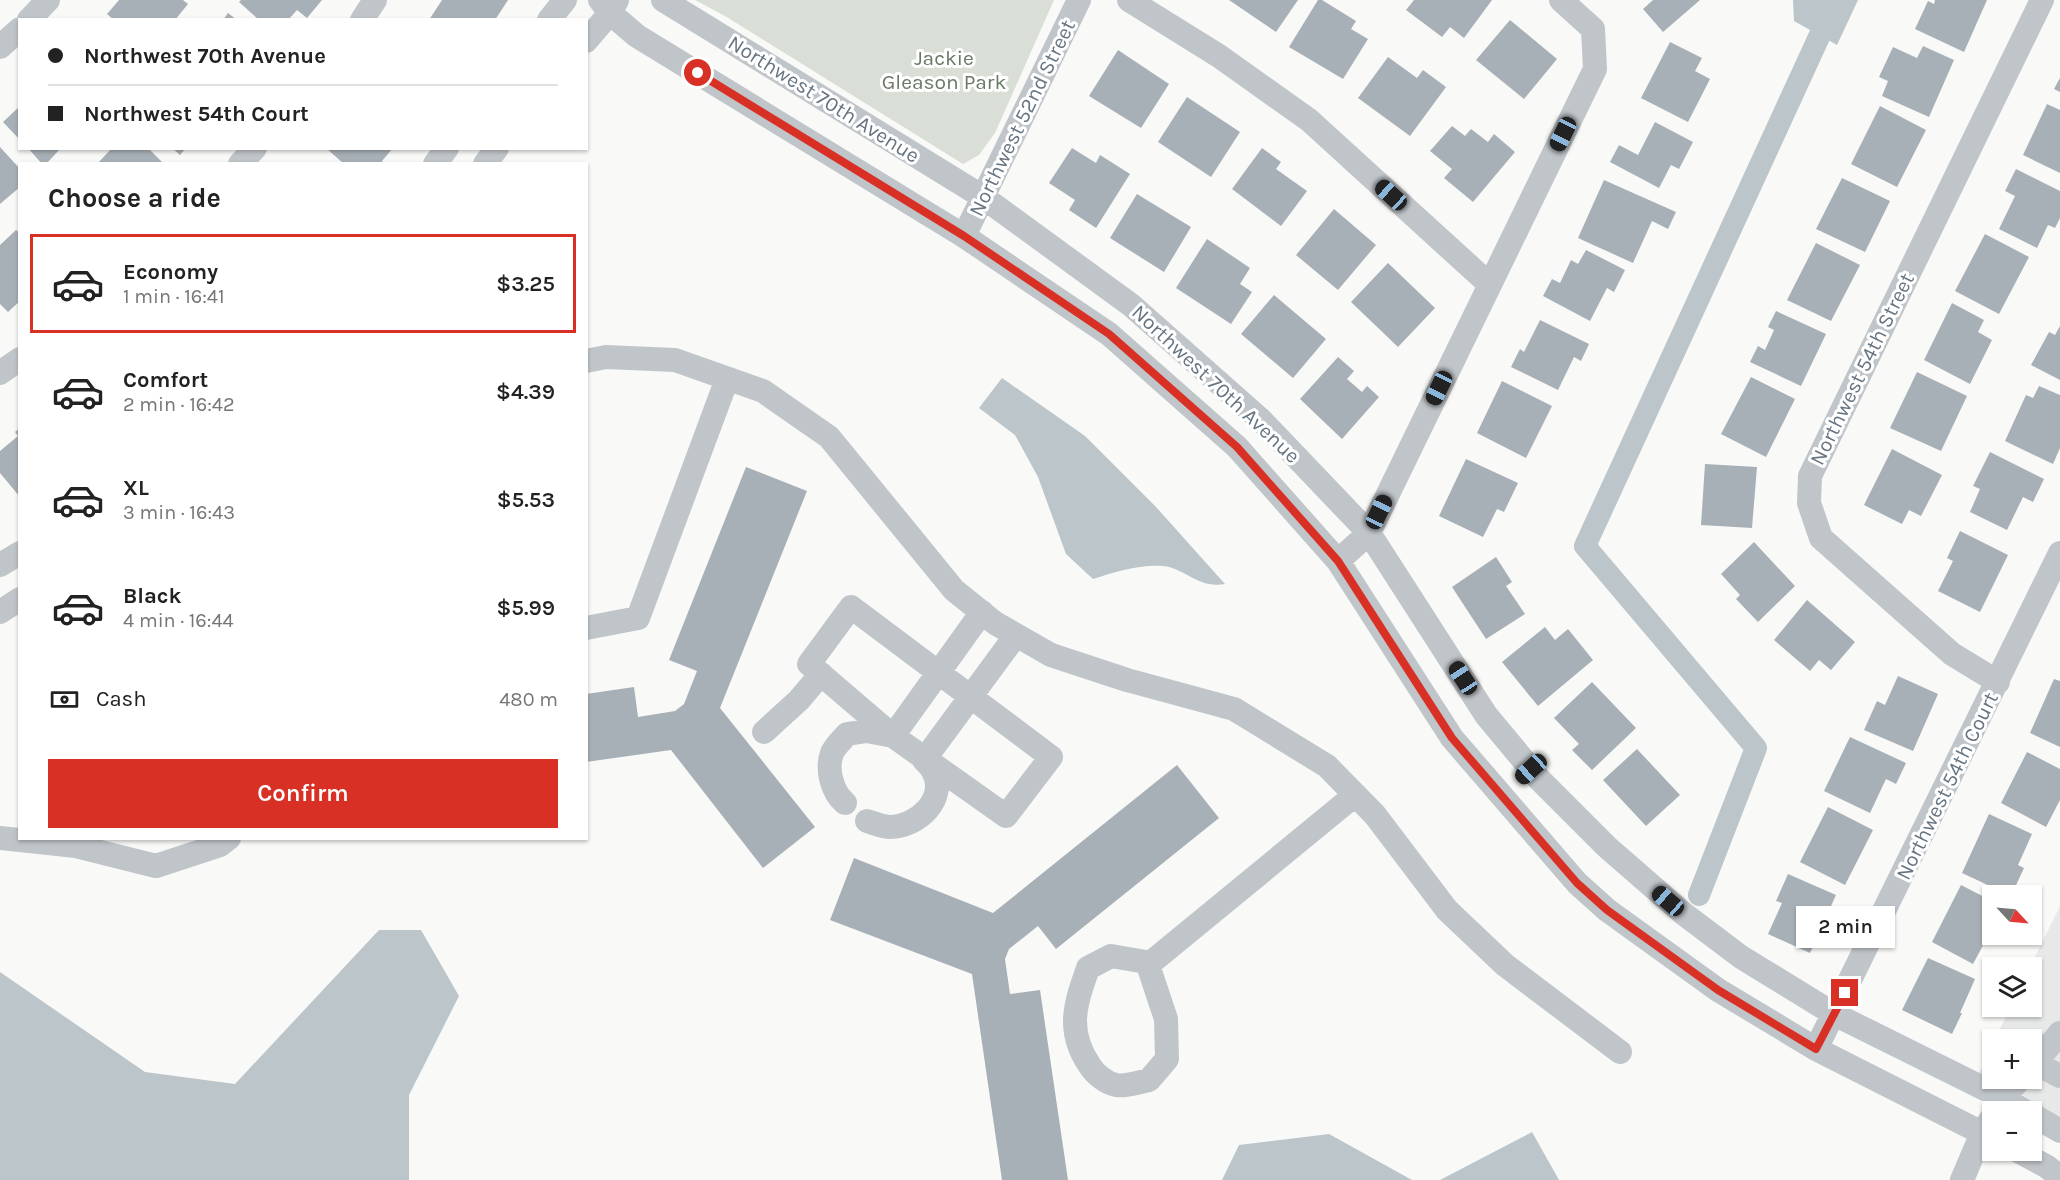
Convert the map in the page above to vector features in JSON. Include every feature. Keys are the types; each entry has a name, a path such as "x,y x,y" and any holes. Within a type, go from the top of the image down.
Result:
{"street":[{"path":"31,18 48,0"},
{"path":"363,18 375,0"},
{"path":"550,18 564,0"},
{"name":"Northwest 70th Avenue","path":"663,0 983,197 1131,305 1261,420 1369,533 1486,715 1531,769 1607,847 1684,914 1741,957 1834,1014 1982,1113"},
{"name":"Northwest 52nd Street","path":"964,236 1080,0"},
{"path":"1129,0 1219,56 1309,120 1489,284"},
{"path":"1338,561 1369,533 1595,69 1593,28 1561,0"},
{"name":"Northwest 54th Street","path":"1998,682 1952,654 1821,538 1809,503 1810,476 2042,0"},
{"path":"588,38 609,4"},
{"name":"Northwest 70th Avenue","path":"609,4 637,36 964,236 1118,342 1237,447 1338,561 1452,738 1577,883 1607,910 1718,990 1816,1049 1982,1116"},
{"path":"0,47 18,30"},
{"path":"242,162 253,150"},
{"path":"588,361 606,357 675,360 763,391 829,437 954,590 994,623 1051,655 1127,680 1234,710 1327,766 1375,815 1447,910 1505,964 1620,1052"},
{"path":"0,373 18,360"},
{"path":"588,628 638,618 727,379"},
{"path":"0,565 18,554"},
{"name":"Northwest 54th Court","path":"1816,1049 2060,554"},
{"path":"0,612 18,600"},
{"path":"851,607 939,672 969,698 1051,757 1006,816 924,760 821,674 809,664 851,607"},
{"path":"893,736 982,612"},
{"path":"924,760 1016,635"},
{"path":"764,732 799,700 821,674"},
{"path":"845,803 839,798 829,774 832,752 847,734 867,731 893,736"},
{"path":"867,821 889,827 915,822 930,808 936,789 933,772 924,760"},
{"path":"1501,796 1531,769"},
{"path":"1148,965 1355,795"},
{"path":"0,838 18,840"},
{"path":"19,840 76,846 156,866 220,845 226,840"},
{"path":"1111,956 1146,962 1148,965 1166,1018 1167,1059 1149,1080 1117,1085 1095,1074 1080,1051 1074,1024 1078,995 1088,968 1111,956"},
{"path":"2042,1055 2059,1036"},
{"path":"2042,1073 2060,1076"},
{"path":"2042,1120 2060,1131"},
{"path":"1962,1180 1982,1141"},
{"path":"2037,1161 2060,1177"}],"shaded area":[{"path":"1793,0 1858,0 1837,45 1794,21"},
{"path":"1002,378 1085,436 1156,507 1225,584 1207,584 1178,570 1163,566 1137,567 1093,579 1066,554 1038,477 1015,435 979,408"},
{"path":"2060,906 2060,1121 2042,1110 2042,1101 2026,1101 2006,1089 2042,1089 2042,1029 2000,1029 2006,1017 2042,1017 2042,957 2035,957"},
{"path":"379,930 421,930 459,996 409,1095 409,1180 0,1180 0,972 145,1072 235,1084"},
{"path":"1532,1132 1559,1180 1440,1180"},
{"path":"1329,1134 1412,1180 1222,1180 1239,1145"}],"green space":[{"name":"Jackie Gleason Park","path":"695,0 1054,0 995,133 979,155 963,164 725,16"}],"building":[{"path":"119,0 183,0 188,4 177,18 112,18 107,14"},
{"path":"241,0 322,0 307,18 297,10 290,18 257,18 239,2"},
{"path":"442,0 508,0 496,18 430,18"},
{"path":"1229,0 1298,0 1276,32"},
{"path":"1318,0 1322,0 1356,21 1351,29 1368,39 1343,79 1289,47"},
{"path":"1414,0 1492,0 1464,38 1450,27 1442,37 1406,10"},
{"path":"1653,0 1700,0 1663,32 1643,9"},
{"path":"1935,0 1987,0 1964,52 1915,29 1928,1 1934,4"},
{"path":"228,13 234,18 224,18"},
{"path":"1510,20 1557,59 1524,99 1476,60"},
{"path":"1670,42 1702,58 1695,71 1710,79 1688,122 1641,98"},
{"path":"1923,46 1954,60 1929,117 1882,96 1888,81 1879,77 1893,47 1917,58"},
{"path":"1118,50 1169,84 1141,128 1089,96"},
{"path":"1388,57 1417,78 1423,70 1446,87 1410,136 1358,98"},
{"path":"2060,78 2060,92 2054,89"},
{"path":"1187,97 1240,132 1211,177 1158,142"},
{"path":"2047,104 2060,110 2060,173 2023,155"},
{"path":"1880,106 1926,130 1897,187 1851,164"},
{"path":"18,108 18,138 3,122"},
{"path":"1655,122 1693,142 1679,169 1671,165 1659,188 1610,162 1619,145 1638,155"},
{"path":"1452,126 1465,136 1471,129 1488,142 1494,134 1515,152 1473,202 1444,178 1452,169 1430,151"},
{"path":"0,147 18,167 18,189 0,204"},
{"path":"1072,148 1096,163 1100,155 1130,174 1096,228 1069,210 1075,200 1049,183"},
{"path":"1262,148 1281,162 1276,169 1307,191 1281,226 1232,189"},
{"path":"30,150 59,150 48,162 40,162"},
{"path":"110,150 150,150 162,162 99,162"},
{"path":"174,150 184,150 180,155"},
{"path":"328,150 391,150 383,162 342,162"},
{"path":"2016,169 2060,191 2060,218 2055,228 2048,225 2037,248 1999,229 2015,196 2005,191"},
{"path":"1842,178 1890,201 1865,252 1816,229"},
{"path":"1604,180 1676,212 1668,229 1652,221 1633,263 1578,238"},
{"path":"1137,194 1191,227 1164,272 1110,238"},
{"path":"1334,209 1376,245 1338,290 1296,255"},
{"path":"16,230 18,232 18,303 8,312 0,304 0,245"},
{"path":"1985,234 2029,257 1999,314 1955,291"},
{"path":"1207,239 1250,268 1240,284 1252,292 1231,324 1176,288"},
{"path":"1816,243 1860,265 1831,321 1787,300"},
{"path":"1586,250 1625,270 1614,292 1607,288 1590,321 1543,296 1552,279 1560,283 1571,260 1578,264"},
{"path":"1388,263 1435,308 1398,347 1351,302"},
{"path":"1274,295 1326,339 1293,378 1241,334"},
{"path":"1952,303 1984,320 1978,332 1992,340 1970,384 1924,360"},
{"path":"1776,311 1826,334 1801,386 1750,362 1758,346 1765,350 1774,330 1768,327"},
{"path":"1540,320 1589,344 1581,361 1574,357 1558,390 1511,367 1520,349 1524,352"},
{"path":"2060,326 2060,380 2031,365 2049,332 2055,335"},
{"path":"1338,357 1354,371 1347,379 1362,392 1367,386 1379,397 1342,439 1300,399"},
{"path":"1917,372 1967,396 1941,451 1890,428"},
{"path":"1751,377 1795,399 1766,457 1721,434"},
{"path":"1502,381 1552,406 1526,458 1477,433"},
{"path":"2039,386 2060,395 2060,448 2053,464 2005,441 2026,395 2033,398"},
{"path":"18,436 18,495 0,473 0,451"},
{"path":"1892,449 1942,475 1921,516 1909,510 1902,524 1864,505"},
{"path":"1990,452 2044,479 2033,502 2023,497 2007,530 1970,512 1980,489 1973,486"},
{"path":"1466,459 1518,483 1504,512 1497,509 1483,537 1439,516"},
{"path":"1705,464 1757,467 1752,528 1701,525"},
{"path":"746,467 807,491 720,708 815,827 763,868 671,750 588,762 588,694 634,687 638,717 675,711 684,704 697,671 669,660"},
{"path":"1960,531 2008,555 1980,612 1938,591 1953,561 1947,558"},
{"path":"1754,542 1795,586 1758,622 1736,599 1740,595 1721,574"},
{"path":"1496,557 1512,582 1506,586 1525,614 1486,639 1452,587"},
{"path":"1807,600 1855,642 1831,670 1819,660 1810,671 1774,640"},
{"path":"1545,627 1555,640 1568,629 1593,660 1538,706 1502,662"},
{"path":"1898,676 1938,694 1913,751 1864,730 1877,701 1885,705"},
{"path":"2054,679 2060,681 2060,747 2030,733"},
{"path":"1592,682 1636,728 1592,770 1572,750 1579,744 1554,718"},
{"path":"1850,737 1906,763 1896,784 1886,779 1870,813 1824,791"},
{"path":"1637,749 1680,795 1646,826 1603,780"},
{"path":"2027,752 2060,769 2060,800 2046,827 2001,803"},
{"path":"1177,765 1219,818 1056,949 1038,926 1009,949 1005,959 1010,994 1040,990 1068,1180 1002,1180 972,974 830,920 854,858 993,913"},
{"path":"1828,807 1873,830 1845,885 1800,862"},
{"path":"1989,814 2032,834 2018,865 2024,868 2016,885 1988,885 1962,873"},
{"path":"1788,874 1836,895 1810,953 1768,934 1782,903 1776,901"},
{"path":"1961,885 1982,896 1983,945 1973,964 1932,942"},
{"path":"1928,958 1975,979 1952,1034 1902,1010"}],"waterway":[{"path":"1699,895 1756,748 1585,546 1836,0"}],"route":[{"path":"698,73 964,236 1109,334 1237,447 1338,561 1452,738 1577,883 1607,910 1718,990 1816,1049 1845,993"}]}
